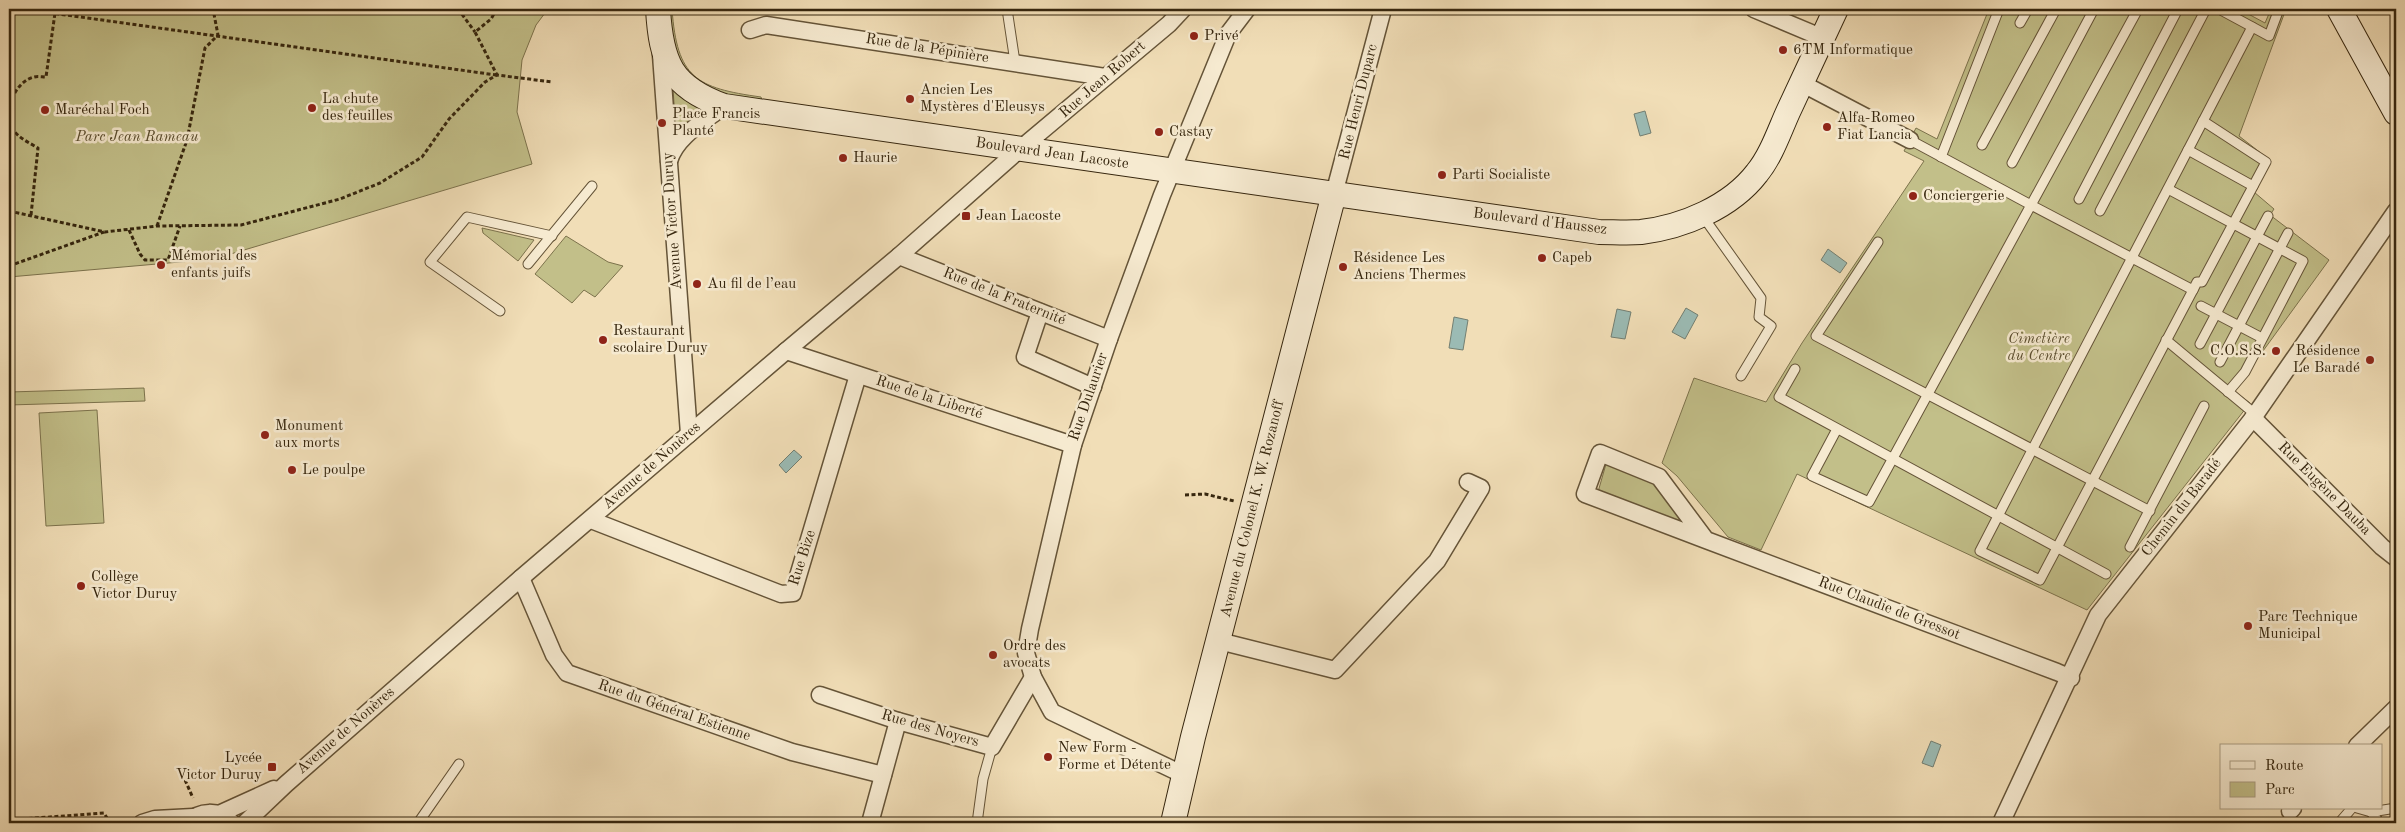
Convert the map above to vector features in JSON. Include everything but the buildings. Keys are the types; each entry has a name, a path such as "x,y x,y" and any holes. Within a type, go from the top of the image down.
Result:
{"main road":[{"name":"Avenue Victor Duruy","path":"658,9 660,39"},
{"name":"Boulevard d'Haussez","path":"1334,194 1599,232 1641,232 1677,224 1702,214 1727,200 1758,173 1803,84 1836,9"},
{"path":"2339,9 2396,113"},
{"path":"660,39 669,66 678,80 700,97 724,106"},
{"name":"Boulevard Jean Lacoste","path":"724,106 1334,194"},
{"name":"Avenue du Colonel K. W. Rozanoff","path":"1173,823 1334,194"}],"street":[{"name":"Rue Jean Robert","path":"1020,149 1169,24 1183,9"},
{"name":"Rue Dulaurier","path":"1184,775 1052,712 1032,677 1026,653 1073,445 1109,338 1172,172 1228,34 1247,9"},
{"name":"Rue Henri Duparc","path":"1334,194 1383,9"},
{"path":"1754,9 1822,38"},
{"name":"Rue de la Pépinière","path":"750,30 766,25 1105,77"},
{"name":"Avenue Victor Duruy","path":"660,39 689,434"},
{"path":"1803,84 1910,140"},
{"path":"669,162 671,152 677,145 699,124 724,106"},
{"name":"Avenue de Nonères","path":"245,823 286,784 521,578 899,256 1020,149"},
{"name":"Chemin du Baradé","path":"2001,823 2071,678 2098,616 2254,416 2396,211"},
{"name":"Rue de la Fraternité","path":"899,256 1109,338"},
{"path":"1040,312 1025,358 1094,387"},
{"name":"Rue de la Liberté","path":"786,351 1073,445"},
{"name":"Rue Bize","path":"591,520 781,594 793,593 858,375"},
{"name":"Rue Eugène Dauba","path":"2254,416 2382,547 2396,558"},
{"name":"Rue Claudie de Gressot","path":"1706,540 1659,477 1600,453 1586,494 1706,540 2071,678"},
{"path":"1219,641 1336,670 1437,561 1481,488 1468,482"},
{"name":"Rue du Général Estienne","path":"521,578 554,655 567,673 792,752 883,775"},
{"name":"Rue des Noyers","path":"820,695 898,721 992,747 1032,677"},
{"path":"2359,744 2396,708"},
{"path":"870,823 898,721"},
{"name":"Avenue de Nonères","path":"142,823 155,820 190,820 206,813 225,819 286,784"}],"lane":[{"path":"1007,9 1015,62"},
{"path":"1941,157 1999,9"},
{"path":"2020,23 2028,9"},
{"path":"1982,145 2056,9"},
{"path":"2012,163 2094,9"},
{"path":"1837,429 1812,476 1869,502 2138,9"},
{"path":"2079,199 2177,11 2175,9"},
{"path":"2100,211 2206,9"},
{"path":"2219,9 2269,36 2279,9"},
{"path":"2203,121 2266,162 2202,282 2197,282 2040,580 1980,551 2168,188 2252,27"},
{"path":"1910,140 2193,290"},
{"path":"2188,150 2253,186"},
{"path":"528,264 592,186"},
{"path":"2168,188 2303,261 2245,372 2228,392"},
{"path":"1702,214 1761,298 1758,317 1771,326 1741,376"},
{"path":"2200,344 2268,216"},
{"path":"500,311 430,262 467,217 552,236"},
{"path":"2220,362 2288,233"},
{"path":"1878,242 1816,336 2150,511"},
{"path":"2201,306 2262,338"},
{"path":"2166,340 2254,416"},
{"path":"1795,368 1779,397 2106,574"},
{"path":"2130,547 2204,406"},
{"path":"977,823 983,779 992,747"},
{"path":"418,823 459,764"},
{"path":"2364,810 2371,812 2396,808"},
{"path":"2339,823 2350,810"},
{"path":"2371,812 2380,823"}],"path":[{"path":"23,9 552,82"},
{"path":"213,9 218,35"},
{"path":"458,9 475,32 497,75"},
{"path":"475,32 491,19 497,9"},
{"path":"31,214 38,148 14,130 9,120 10,108 13,95 21,84 34,77 46,77 55,13"},
{"path":"157,226 187,140 205,48 218,35"},
{"path":"9,266 105,232 157,226 241,225 340,199 380,183 422,157 449,119 485,82 497,75"},
{"path":"9,211 31,214 105,232"},
{"path":"129,230 140,254 145,260 159,261 168,260 180,226"},
{"path":"1185,495 1206,494 1238,502"},
{"path":"185,780 193,798"},
{"path":"9,820 104,813 110,823"}],"green space":[{"name":"Parc Jean Rameau","path":"9,9 548,9 536,25 522,60 517,112 532,164 214,259 9,277"},
{"path":"668,9 672,9 679,51 685,65 694,76 720,89 761,97 762,100 727,97 699,85 676,58"},
{"name":"Cimetière du Centre","path":"1989,9 2239,9 2265,23 2271,9 2286,9 2239,136 2271,161 2254,192 2274,209 2270,215 2329,260 2234,391 2250,403 2087,610 1797,474 1761,550 1728,537 1677,476 1662,463 1694,378 1766,402 1802,343 1924,161 1904,151 1916,128 1937,139"},
{"path":"673,89 704,110 676,132"},
{"path":"482,228 534,240 518,261 483,233"},
{"path":"566,236 608,262 623,266 595,297 584,290 572,303 535,274"},
{"path":"144,388 145,401 9,405 9,392"},
{"path":"97,410 104,523 46,526 39,413"},
{"path":"1606,464 1658,481 1686,524 1598,492"}],"water":[{"path":"1645,111 1651,133 1640,136 1634,114"},
{"path":"1828,249 1847,263 1840,273 1821,260"},
{"path":"1686,308 1698,315 1685,339 1672,332"},
{"path":"1617,309 1631,312 1625,339 1611,337"},
{"path":"1454,317 1468,320 1463,350 1449,348"},
{"path":"794,450 802,457 786,473 779,465"},
{"path":"1931,741 1941,745 1933,767 1922,763"}],"place":[{"name":"Privé","path":"1194,36"},
{"name":"6TM Informatique","path":"1783,50"},
{"name":"Ancien Les Mystères d'Eleusys","path":"910,99"},
{"name":"La chute des feuilles","path":"312,108"},
{"name":"Maréchal Foch","path":"45,110"},
{"name":"Place Francis Planté","path":"662,123"},
{"name":"Alfa-Romeo Fiat Lancia","path":"1827,127"},
{"name":"Castay","path":"1159,132"},
{"name":"Haurie","path":"843,158"},
{"name":"Parti Socialiste","path":"1442,175"},
{"name":"Conciergerie","path":"1913,196"},
{"name":"Jean Lacoste","path":"966,216"},
{"name":"Capeb","path":"1542,258"},
{"name":"Mémorial des enfants juifs","path":"161,265"},
{"name":"Résidence Les Anciens Thermes","path":"1343,267"},
{"name":"Au fil de l’eau","path":"697,284"},
{"name":"Restaurant scolaire Duruy","path":"603,340"},
{"name":"C.O.S.S.","path":"2276,351"},
{"name":"Résidence Le Baradé","path":"2370,360"},
{"name":"Monument aux morts","path":"265,435"},
{"name":"Le poulpe","path":"292,470"},
{"name":"Collège Victor Duruy","path":"81,586"},
{"name":"Parc Technique Municipal","path":"2248,626"},
{"name":"Ordre des avocats","path":"993,655"},
{"name":"New Form - Forme et Détente","path":"1048,757"},
{"name":"Lycée Victor Duruy","path":"272,767"}]}
